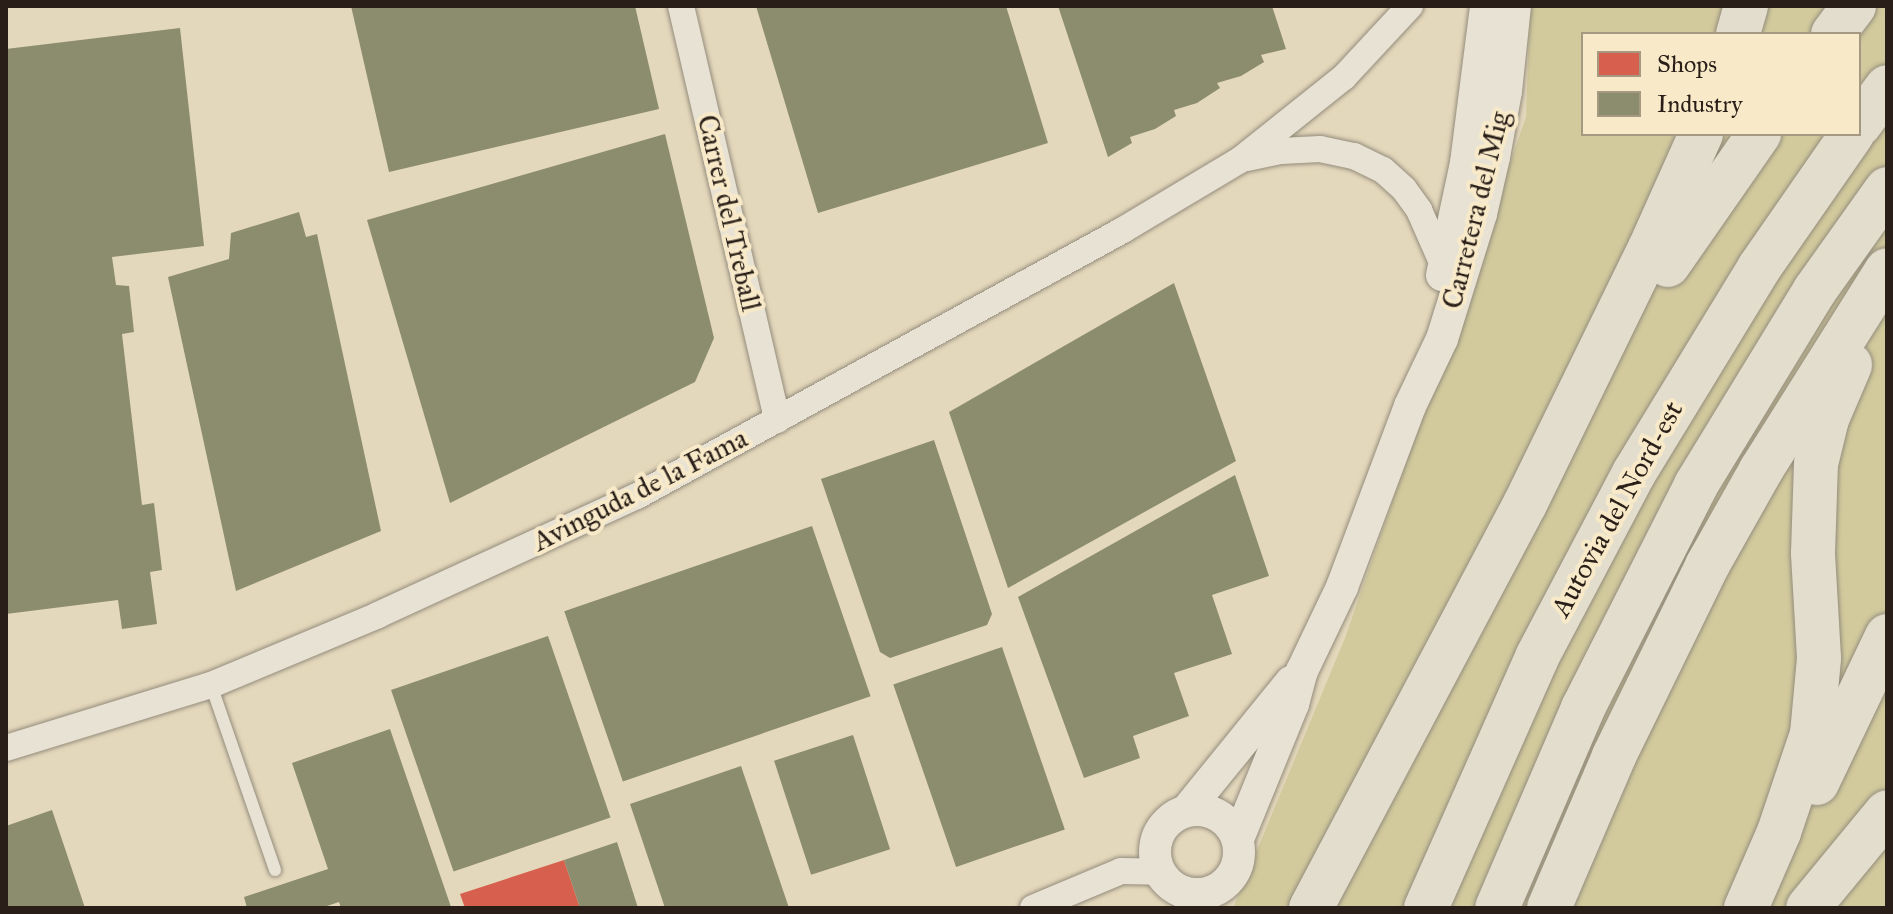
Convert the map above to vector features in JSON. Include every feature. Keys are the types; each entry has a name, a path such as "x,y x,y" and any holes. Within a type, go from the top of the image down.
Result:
{"highway":[{"path":"1739,32 1746,6"},
{"path":"1834,32 1854,6"},
{"path":"1861,122 1887,87"},
{"path":"1311,908 1525,504 1650,248 1700,136"},
{"path":"1525,504 1616,346 1699,217 1758,136"},
{"name":"Autovia del Nord-est","path":"1426,908 1537,657 1634,473 1759,268 1851,136"},
{"name":"Autovia del Nord-est","path":"1497,908 1583,708 1696,485 1815,290 1887,189"},
{"path":"1549,908 1621,742 1707,566 1783,434 1887,270"},
{"path":"1748,908 1804,766 1812,734 1819,658 1813,553 1816,464 1827,419 1844,377 1887,292"},
{"path":"1748,908 1823,772 1887,636"},
{"path":"1808,908 1887,812"}],"street":[{"name":"Carrer del Treball","path":"681,6 777,420"},
{"path":"1240,160 1344,77 1410,6"},
{"name":"Carretera del Mig","path":"1410,406 1420,347 1444,267 1474,117 1486,6"},
{"name":"Carretera del Mig","path":"1238,839 1293,704 1302,671 1342,587 1410,406 1442,339 1481,214 1506,91 1515,6"},
{"path":"1240,160 1281,151 1320,149 1354,156 1383,170 1404,189 1419,210 1444,267"},
{"name":"Avinguda de la Fama","path":"6,748 211,685 378,615 608,510 1123,230 1240,160"},
{"name":"Carretera del Mig","path":"1187,810 1302,671"},
{"path":"1033,908 1121,871 1165,888 1212,898 1236,867 1238,839 1218,814 1187,810 1165,823 1158,834 1155,860 1165,888"}],"lane":[{"path":"211,685 275,870"}],"shaded area":[{"path":"1530,6 1887,6 1887,908 1233,908 1345,638 1526,117"}],"building: Shops":[{"path":"564,860 580,908 465,908 460,894"}],"building: Industry":[{"path":"351,6 635,6 659,109 389,172"},
{"path":"756,6 1006,6 1048,143 818,213"},
{"path":"1058,6 1272,6 1286,49 1261,55 1264,62 1241,76 1217,83 1220,88 1197,103 1174,110 1176,116 1155,129 1130,137 1132,143 1108,157"},
{"path":"180,28 204,246 112,257 116,285 129,286 134,332 122,334 142,505 154,503 162,570 150,572 157,624 122,629 118,600 6,614 6,49"},
{"path":"665,134 714,338 695,382 450,503 367,220"},
{"path":"299,212 306,237 317,234 381,531 236,591 168,277 229,259 231,233"},
{"path":"1174,283 1236,461 1008,588 949,412"},
{"path":"934,440 992,614 987,625 890,658 880,652 821,479"},
{"path":"1235,475 1269,576 1212,595 1232,654 1174,673 1189,716 1133,736 1140,758 1084,778 1018,597"},
{"path":"812,526 871,696 623,781 564,611"},
{"path":"548,636 611,818 454,872 391,690"},
{"path":"1002,647 1065,829 956,867 893,684"},
{"path":"390,729 451,907 341,908 339,902 321,908 247,908 244,897 328,869 292,763"},
{"path":"853,735 890,849 811,875 774,761"},
{"path":"741,766 789,908 665,908 630,804"},
{"path":"52,810 85,908 6,908 6,826"},
{"path":"617,842 638,908 580,908 564,860"}]}
